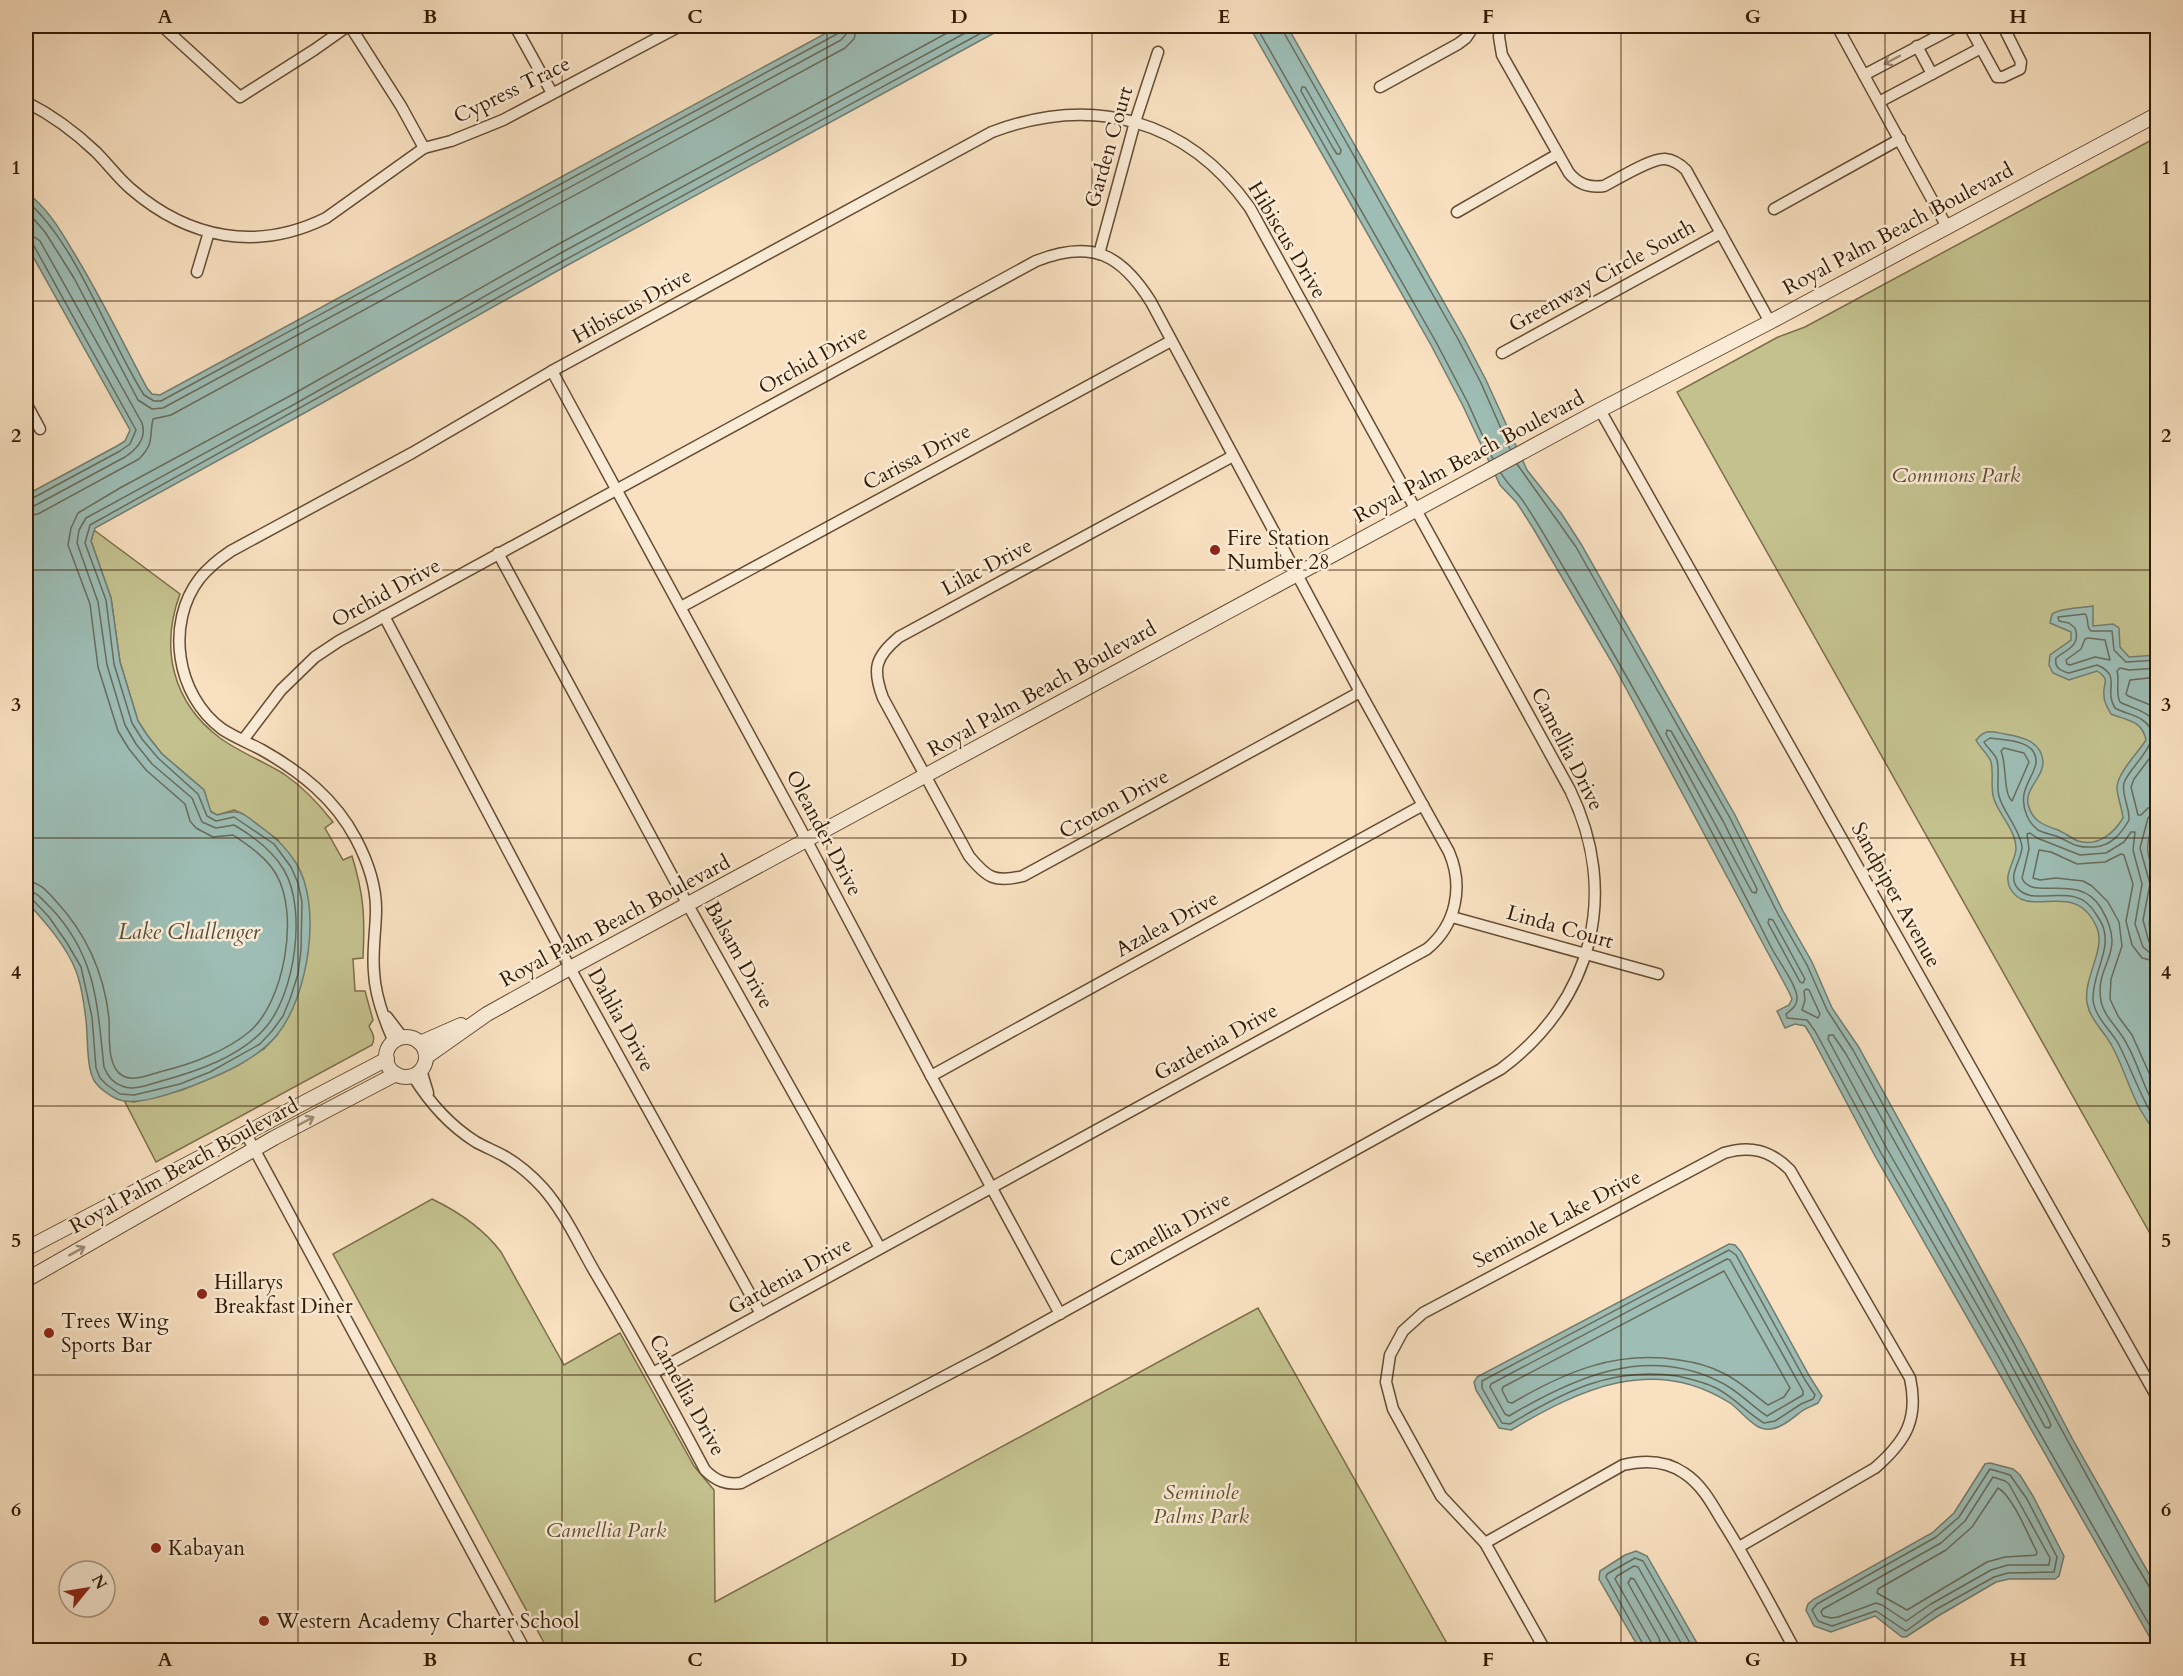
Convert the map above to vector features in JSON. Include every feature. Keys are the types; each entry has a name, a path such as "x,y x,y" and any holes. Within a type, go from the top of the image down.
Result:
{"street":[{"path":"162,26 240,97 349,26 376,64 424,148"},
{"path":"515,26 552,93"},
{"name":"Cypress Trace","path":"26,102 61,122 81,138 114,173 150,203 170,216 209,232 233,237 271,237 309,227 343,207 424,148 478,131 680,26"},
{"path":"1380,87 1458,44 1466,38 1474,26"},
{"path":"1500,26 1502,55 1574,179 1588,186 1604,186 1658,159 1674,161 1686,170 1770,322"},
{"path":"1837,26 1947,227"},
{"path":"1864,75 1957,26"},
{"path":"1969,26 1997,76 2003,77 2020,69 2021,62 2003,26"},
{"path":"1917,46 1932,74"},
{"path":"1879,102 1981,48"},
{"name":"Garden Court","path":"1099,254 1158,52"},
{"name":"Hibiscus Drive","path":"398,1040 385,1015 374,973 376,906 367,863 347,822 317,788 296,771 222,729 206,714 194,696 179,652 181,619 199,579 214,563 231,551 412,453 552,371 992,132 1041,117 1067,114 1110,117 1136,122 1182,143 1204,158 1223,175 1250,208 1415,510"},
{"name":"Royal Palm Beach Boulevard","path":"420,1043 487,1014 1523,451 1770,322 2157,114"},
{"path":"1774,209 1900,139"},
{"path":"1457,212 1558,154"},
{"path":"197,272 209,232"},
{"name":"Greenway Circle South","path":"1502,353 1721,233"},
{"name":"Orchid Drive","path":"243,740 281,690 315,657 498,553 1036,261 1063,252 1099,254 1124,266 1137,280 1296,574"},
{"name":"Carissa Drive","path":"681,607 1171,341"},
{"name":"Oleander Drive","path":"552,371 1060,1314"},
{"path":"26,403 39,429"},
{"name":"Sandpiper Avenue","path":"1600,410 2157,1399"},
{"name":"Lilac Drive","path":"926,776 884,698 877,680 876,665 884,650 898,637 1233,456"},
{"name":"Camellia Drive","path":"420,1068 434,1104 458,1130 477,1143 506,1156 543,1188 558,1207 653,1373 705,1470 726,1483 741,1483 1060,1314 1501,1069 1535,1040 1552,1020 1575,983 1586,954 1595,910 1596,884 1592,851 1578,806 1415,510"},
{"name":"Balsam Drive","path":"498,553 688,905 880,1248"},
{"name":"Gardenia Drive","path":"653,1373 1427,949 1439,938 1452,917 1457,894 1455,868 1449,852 1296,574"},
{"name":"Dahlia Drive","path":"384,616 570,968 760,1314"},
{"name":"Croton Drive","path":"926,776 969,856 982,872 995,879 1007,880 1023,876 1360,692"},
{"name":"Azalea Drive","path":"931,1076 1423,805"},
{"name":"Linda Court","path":"1452,917 1658,974"},
{"name":"Royal Palm Beach Boulevard","path":"420,1068 487,1014"},
{"path":"398,1040 415,1040 420,1043 424,1048 420,1068 404,1077 396,1074 388,1064 389,1048 398,1040"},
{"name":"Royal Palm Beach Boulevard","path":"26,1249 387,1059"},
{"name":"Royal Palm Beach Boulevard","path":"26,1280 255,1150 396,1074"},
{"path":"245,1132 525,1650"},
{"name":"Seminole Lake Drive","path":"1545,1650 1485,1543 1441,1496 1393,1409 1388,1396 1387,1368 1393,1349 1403,1331 1423,1313 1692,1169 1724,1153 1748,1148 1771,1154 1790,1170 1910,1378 1913,1404 1908,1430 1894,1451 1875,1468 1739,1547"},
{"path":"1485,1543 1611,1470 1635,1462 1648,1461 1672,1467 1694,1480 1702,1489 1739,1547 1795,1650"}],"green space":[{"name":"Commons Park","path":"2157,137 2157,1246 1677,392 1778,337 1805,327"},
{"path":"94,530 180,594 171,634 171,654 174,673 181,691 204,724 220,738 284,774 322,809 333,822 325,828 343,860 352,856 363,906 363,958 353,959 355,991 365,991 373,1020 369,1026 374,1037 372,1045 156,1162 124,1100 134,1102 182,1090 222,1073 264,1049 277,1035 307,951 308,901 278,840 234,810 217,815 210,811 204,790 162,754 138,721 120,662 111,598 91,541"},
{"name":"Seminole Palms Park","path":"432,1199 470,1221 501,1252 564,1365 620,1333 694,1466 714,1490 715,1602 1258,1308 1449,1647 1443,1650 548,1650 333,1254"}],"water":[{"name":"Lake Challenger","path":"839,26 1007,26 566,266 95,528 91,541 111,598 120,662 138,721 162,754 204,790 211,812 217,815 236,812 245,815 289,852 304,881 309,903 310,926 304,975 297,998 277,1035 259,1052 226,1071 165,1095 144,1100 125,1101 108,1094 95,1082 90,1069 84,1001 72,961 48,926 26,901 26,495 125,441 130,430 26,244 26,192 41,205 59,228 93,286 147,388 152,394 160,395"},
{"path":"1249,26 1287,26 1463,336 1527,470 1561,513 1581,544 1735,815 1783,911 1812,962 1832,1008 1858,1046 2026,1350 2073,1440 2157,1588 2157,1650 1875,1156 1810,1034 1805,1026 1795,1024 1785,1028 1777,1011 1789,1005 1792,999 1789,992 1614,666 1533,528 1517,503 1500,485 1431,345"},
{"path":"2093,606 2093,626 2113,624 2119,628 2120,647 2129,657 2157,655 2157,816 2150,833 2148,854 2156,883 2149,922 2152,936 2158,941 2157,1136 2136,1101 2112,1046 2094,1020 2087,1003 2088,984 2099,945 2097,928 2088,913 2077,905 2065,901 2028,901 2018,897 2010,888 2008,878 2016,849 2015,842 1994,799 1991,762 1976,740 1985,733 1994,732 2030,741 2039,749 2043,767 2029,793 2028,804 2032,815 2039,822 2078,841 2085,842 2099,840 2115,829 2123,818 2117,789 2118,783 2124,770 2146,740 2144,733 2133,722 2111,714 2104,699 2105,680 2102,674 2097,671 2069,680 2053,673 2049,665 2050,655 2071,640 2071,632 2050,623 2052,614 2065,609"},
{"path":"1729,1244 1735,1245 1741,1252 1822,1396 1818,1403 1779,1427 1765,1429 1754,1424 1730,1403 1702,1388 1673,1381 1646,1379 1618,1383 1591,1391 1537,1415 1511,1430 1499,1428 1476,1390 1474,1382 1477,1377"},
{"path":"1990,1463 2013,1469 2020,1475 2033,1496 2064,1556 2059,1576 2055,1579 2009,1579 1996,1582 1906,1637 1902,1637 1875,1616 1831,1632 1814,1626 1806,1610 1808,1604 1932,1533 1954,1513 1985,1464"},
{"path":"1636,1551 1647,1556 1701,1650 1640,1650 1599,1579 1600,1571 1625,1555"}],"place":[{"name":"Fire Station Number 28","path":"1215,550"},
{"name":"Hillarys Breakfast Diner","path":"202,1294"},
{"name":"Trees Wing Sports Bar","path":"49,1333"},
{"name":"Kabayan","path":"156,1548"},
{"name":"Western Academy Charter School","path":"264,1621"}],"park label":[{"name":"Camellia Park","path":"606,1530"}]}
